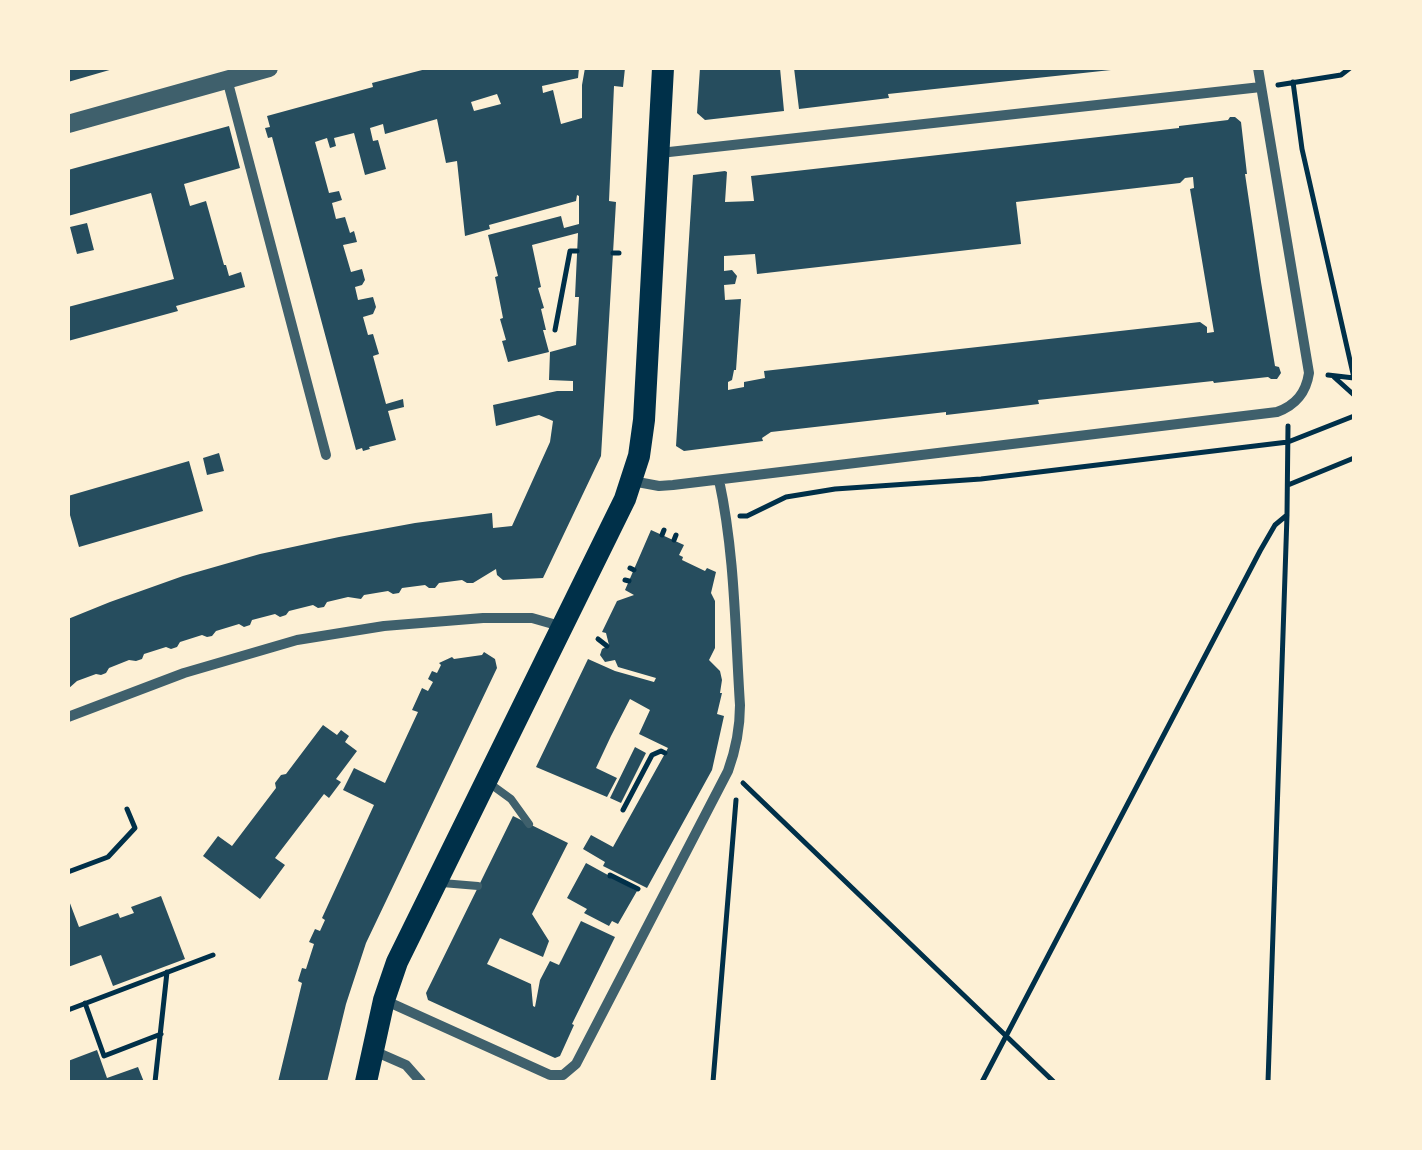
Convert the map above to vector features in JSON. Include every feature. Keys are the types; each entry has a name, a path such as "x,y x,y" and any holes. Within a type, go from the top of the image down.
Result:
{"main road":[{"path":"366,1082 384,1000 398,962 632,481 644,420 663,68"}],"street":[{"path":"68,124 268,68"},
{"path":"632,481 659,486 720,480 1288,408 1302,394 1309,373 1258,68"},
{"path":"227,79 326,456"},
{"path":"660,154 1260,87"},
{"path":"384,1000 547,1074 563,1075 576,1064 734,753 740,705 732,553 720,480"},
{"path":"68,717 184,672 297,640 384,626 483,618 532,618 561,626"},
{"path":"374,1050 406,1065 422,1082"}],"lane":[{"path":"486,780 511,799 529,824"},
{"path":"436,882 478,886"}],"path":[{"path":"1260,87 1340,75 1350,68"},
{"path":"1293,82 1302,149 1354,378 1309,373"},
{"path":"554,330 570,251 577,251"},
{"path":"1333,376 1354,395"},
{"path":"1268,1082 1288,516 1288,408"},
{"path":"727,517 747,516 786,496 835,489 980,479 1288,442 1354,416"},
{"path":"1288,485 1354,458"},
{"path":"982,1082 1260,551 1276,525 1288,516"},
{"path":"598,640 607,646"},
{"path":"624,810 652,756 665,753"},
{"path":"713,1082 737,777 1054,1082"},
{"path":"68,872 108,857 134,828 127,809"},
{"path":"610,876 638,889"},
{"path":"68,1010 213,955"},
{"path":"155,1082 167,972"},
{"path":"84,1003 104,1056 161,1034"}],"building":[{"path":"68,68 113,68 113,69 68,82"},
{"path":"430,68 579,68 578,78 542,86 543,93 553,90 561,124 582,118 585,68 625,68 623,87 614,86 609,201 616,202 601,456 543,578 503,580 496,569 473,583 462,580 439,583 435,588 402,588 399,593 388,591 361,599 348,597 318,608 313,605 144,654 142,659 109,668 106,673 77,681 68,689 68,619 110,602 260,554 339,537 492,513 493,528 512,526 550,442 553,421 539,415 496,426 493,405 573,391 573,381 549,380 550,352 576,345 578,233 532,245 549,352 508,362 502,341 506,340 500,319 503,318 495,277 498,276 488,235 561,216 564,228 579,224 579,196 576,201 489,225 490,229 465,236 457,161 446,163 437,119 385,134 383,124 370,128 373,141 378,140 386,169 365,175 354,133 334,138 336,146 330,148 327,138 315,142 329,193 339,191 342,200 332,203 336,219 345,217 357,242 343,245 351,272 362,269 365,280 355,287 358,300 373,297 376,307 373,314 363,317 379,354 373,356 386,404 403,399 404,407 388,411 396,440 356,450 272,137 268,138 265,128 270,127 267,116 373,87 372,83","holes":["497,94 501,104 474,111 471,102"]},
{"path":"700,68 780,68 784,111 705,120 697,113"},
{"path":"794,68 1111,70 888,94 889,98 799,109"},
{"path":"1235,117 1241,122 1261,282 1275,366 1281,373 1277,379 1213,381 1038,400 1039,404 946,415 771,432 763,441 684,451 676,446 693,175 725,171 725,202 754,201 751,176","holes":["1193,177 1194,188 1190,189 1214,332 1207,333 1207,327 1200,322 764,371 765,378 728,390 736,370 741,299 725,300 724,285 735,284 737,276 732,270 724,271 724,256 755,254 757,274 1021,244 1016,202 1180,183"]},
{"path":"229,126 240,168 184,184 190,206 206,201 224,265 229,276 241,272 245,287 176,306 178,311 68,341 68,307 174,279 151,193 68,216 68,170"},
{"path":"87,223 94,250 77,254 70,227"},
{"path":"219,453 224,471 207,475 203,458"},
{"path":"189,461 203,511 79,547 68,496"},
{"path":"651,530 684,545 679,555 682,560 716,572 711,593 715,601 715,648 709,660 720,671 722,693 717,714 724,716 712,770 647,888 603,866 605,862 583,849 591,835 613,847 668,748 639,734 650,710 630,699 611,736 596,768 617,778 607,797 536,767 588,659 654,682 656,678 618,667 615,660 605,662 600,655 609,645 606,633 602,632 617,601 634,595 625,590"},
{"path":"484,652 495,659 497,668 366,943 327,1082 278,1082 302,983 298,981 314,944 309,942 315,929 320,931 325,920 322,918 374,805 343,790 354,768 385,783 418,712 412,710 422,688 428,691 433,682 428,679 432,671 437,673 439,663 452,657"},
{"path":"323,725 337,735 341,730 349,736 345,742 357,751 336,779 341,782 329,798 324,794 275,858 285,865 260,899 203,856 218,836 232,846 276,788 281,775 286,774"},
{"path":"635,747 646,753 621,803 610,798"},
{"path":"513,816 568,843 532,914 549,941 543,957 500,938 487,964 531,984 535,1007 540,980 550,961 559,965 581,921 615,937 560,1056 555,1058 428,1000 426,993"},
{"path":"586,863 637,891 618,924 612,921 609,926 584,913 587,909 567,898"},
{"path":"161,896 185,959 113,986 101,955 68,967 68,898 79,927 118,913 120,918 134,913 131,907"},
{"path":"97,1050 107,1078 138,1067 144,1082 68,1082 68,1061"}]}
